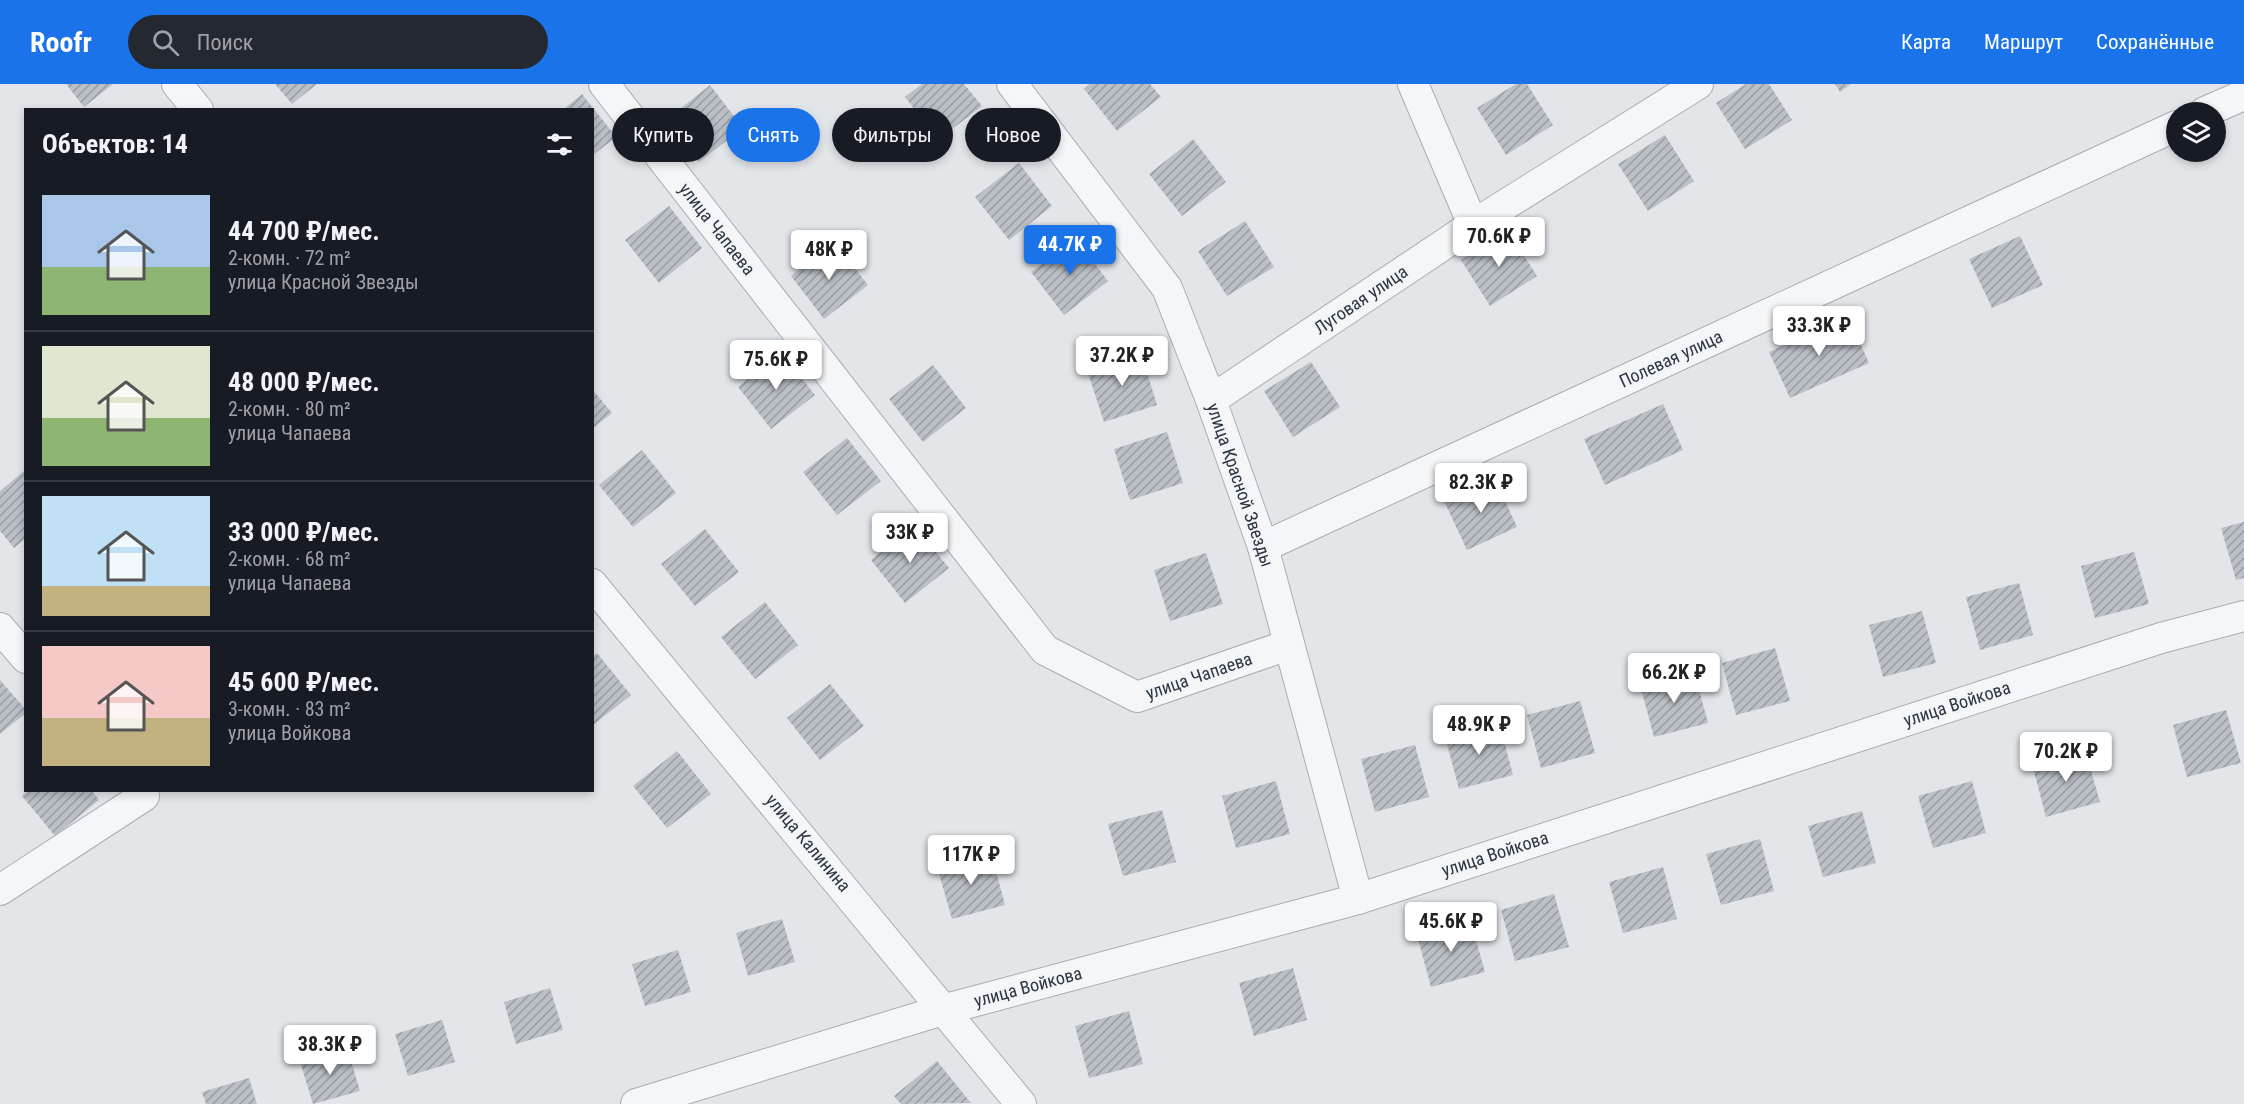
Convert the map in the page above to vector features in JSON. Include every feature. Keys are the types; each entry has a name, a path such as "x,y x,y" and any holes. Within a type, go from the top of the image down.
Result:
{"street":[{"path":"177,84 196,108"},
{"name":"улица Чапаева","path":"604,84 1045,650 1137,697 1288,645"},
{"name":"улица Красной Звезды","path":"1012,84 1167,288 1211,400 1263,547 1358,899"},
{"path":"1413,84 1473,225"},
{"name":"Луговая улица","path":"1211,400 1473,225 1698,84"},
{"path":"2226,102 2244,94"},
{"name":"Полевая улица","path":"1263,547 2166,131"},
{"name":"улица Калинина","path":"594,586 946,1009 1022,1104"},
{"name":"улица Войкова","path":"636,1104 946,1009 1358,899 2149,642 2244,616"},
{"path":"0,628 24,656"},
{"path":"0,890 141,793"}],"building":[{"path":"66,84 113,84 84,107"},
{"path":"275,84 317,84 292,104"},
{"path":"922,84 964,84 982,106 965,108 965,119 953,128 953,108 913,108 905,97"},
{"path":"1090,84 1150,84 1161,97 1117,131 1084,89"},
{"path":"1516,84 1527,84 1553,125 1506,155 1477,108"},
{"path":"1746,84 1769,84 1792,120 1745,149 1716,103"},
{"path":"1835,84 1851,84 1840,92"},
{"path":"710,85 728,108 726,141 714,150 714,108 681,108"},
{"path":"582,94 593,108 565,108"},
{"path":"594,109 612,132 612,140 594,154"},
{"path":"1665,135 1694,181 1648,211 1618,164"},
{"path":"1193,139 1226,182 1182,216 1149,174"},
{"path":"1019,163 1052,206 1009,240 975,197"},
{"path":"669,206 702,248 659,283 625,240"},
{"path":"1245,221 1274,267 1227,296 1198,251"},
{"path":"1508,230 1537,276 1490,306 1461,260"},
{"path":"2020,236 2043,285 1992,308 1969,259"},
{"path":"1075,238 1108,281 1064,315 1031,272"},
{"path":"834,242 868,285 824,319 791,276"},
{"path":"1848,316 1869,363 1790,398 1769,352"},
{"path":"781,352 815,395 771,429 738,387"},
{"path":"1141,353 1157,405 1104,422 1087,370"},
{"path":"1311,362 1340,407 1293,437 1264,391"},
{"path":"933,365 966,408 923,442 889,399"},
{"path":"594,391 612,413 594,427"},
{"path":"1663,404 1683,450 1605,485 1584,439"},
{"path":"1167,432 1183,483 1130,500 1114,449"},
{"path":"847,438 881,481 837,515 803,472"},
{"path":"642,450 676,493 633,527 599,485"},
{"path":"24,471 24,540 14,548 0,531 0,491"},
{"path":"1494,477 1517,527 1467,550 1444,501"},
{"path":"2244,522 2244,578 2236,580 2221,528"},
{"path":"915,526 949,568 905,603 871,560"},
{"path":"705,529 739,572 695,606 661,564"},
{"path":"2134,552 2149,604 2095,618 2081,566"},
{"path":"1206,553 1223,604 1170,621 1154,570"},
{"path":"2019,583 2033,635 1980,650 1966,597"},
{"path":"765,602 798,645 755,679 721,637"},
{"path":"1922,611 1936,663 1883,677 1869,625"},
{"path":"1775,648 1790,701 1736,715 1722,663"},
{"path":"597,653 631,695 594,724 594,655"},
{"path":"1694,671 1708,723 1654,737 1640,685"},
{"path":"0,680 24,708 24,715 0,734"},
{"path":"830,684 864,726 820,760 787,718"},
{"path":"1580,701 1595,753 1541,768 1527,715"},
{"path":"2226,710 2241,763 2187,777 2173,725"},
{"path":"1499,723 1513,775 1459,789 1445,737"},
{"path":"1415,745 1429,797 1375,812 1361,759"},
{"path":"2085,750 2100,802 2046,817 2032,764"},
{"path":"677,751 711,794 667,828 633,786"},
{"path":"1276,781 1290,834 1236,848 1222,796"},
{"path":"1972,781 1986,833 1933,848 1918,796"},
{"path":"26,792 93,792 99,800 55,836 22,796"},
{"path":"1162,810 1176,862 1123,876 1108,824"},
{"path":"1862,811 1876,863 1823,877 1808,826"},
{"path":"1760,839 1774,891 1721,905 1706,854"},
{"path":"991,852 1005,905 952,919 937,867"},
{"path":"1663,867 1677,919 1623,933 1609,882"},
{"path":"1554,894 1569,947 1515,961 1501,910"},
{"path":"782,919 795,962 748,976 736,933"},
{"path":"1470,919 1485,972 1431,987 1417,935"},
{"path":"678,950 691,992 645,1006 632,964"},
{"path":"1293,968 1307,1020 1254,1036 1239,983"},
{"path":"550,988 563,1030 516,1044 504,1002"},
{"path":"1129,1011 1143,1064 1089,1078 1075,1026"},
{"path":"442,1020 455,1062 408,1076 395,1034"},
{"path":"347,1048 360,1091 313,1104 300,1062"},
{"path":"937,1061 971,1103 901,1104 894,1096"},
{"path":"249,1078 257,1104 206,1104 202,1092"}]}
